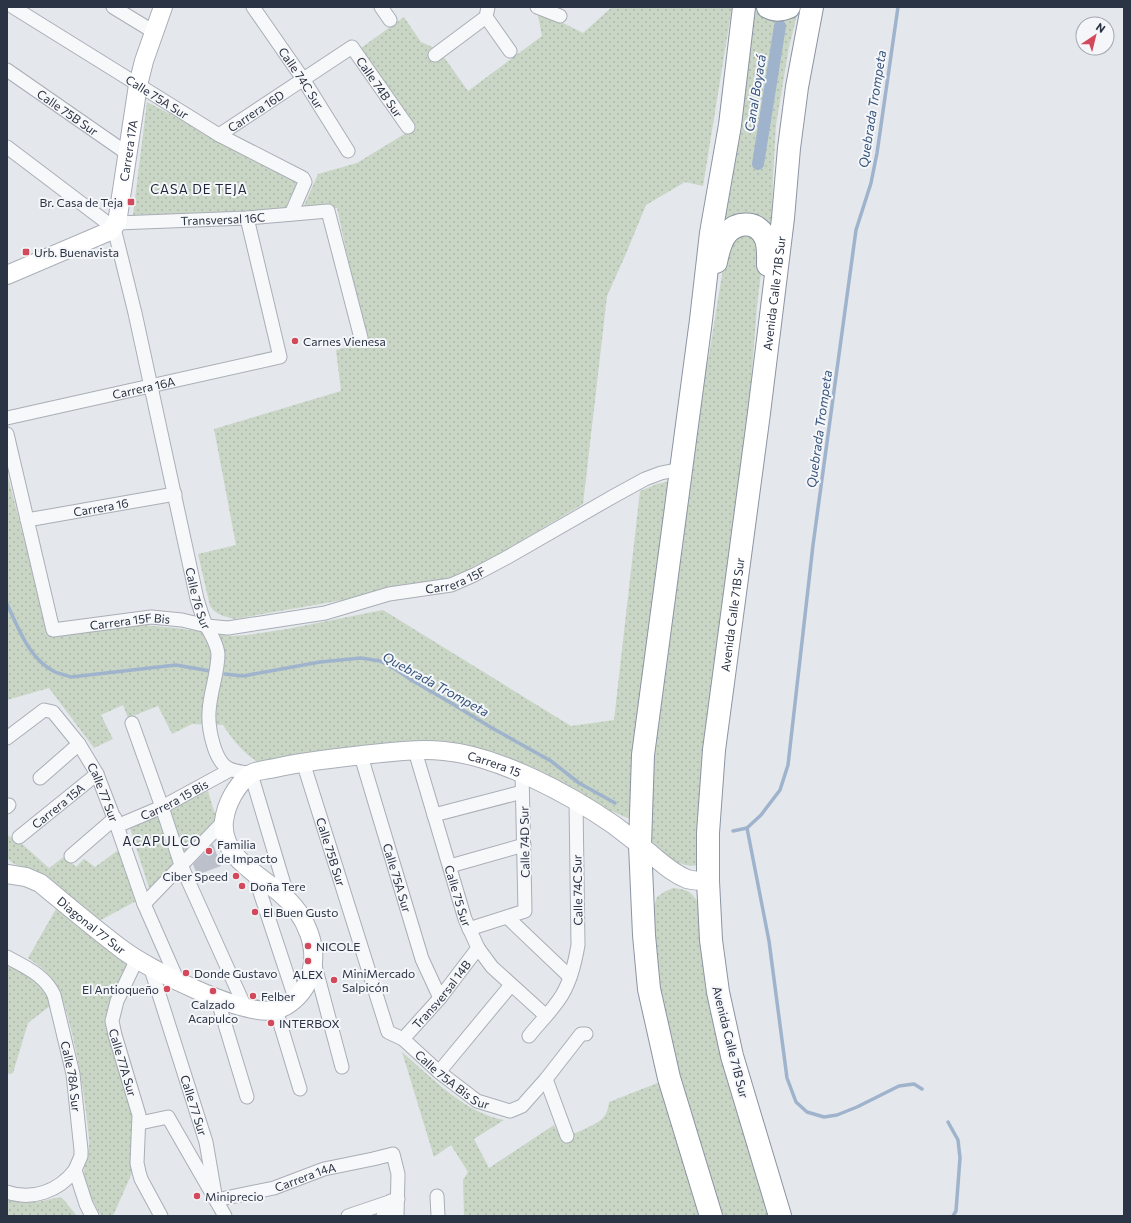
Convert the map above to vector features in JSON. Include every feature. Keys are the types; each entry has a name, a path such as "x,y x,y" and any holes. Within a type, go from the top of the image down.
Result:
{"highway":[{"path":"711,1216 669,1078 649,989 644,935 640,845 643,756 701,320 711,233 730,125 744,7"},
{"path":"768,7 775,10 783,10 789,7"},
{"name":"Avenida Calle 71B Sur","path":"780,1216 736,1072 718,992 711,940 708,881 708,833 714,750 758,421 783,218 789,148 796,94 812,7"},
{"path":"701,320 723,239 726,234 739,224 752,225 761,231 766,237 767,340"}],"street":[{"name":"Calle 75A Sur","path":"13,7 219,135 305,180 291,214"},
{"path":"113,7 154,32"},
{"name":"Carrera 17A","path":"116,225 138,85 144,61 163,7"},
{"name":"Calle 74C Sur","path":"253,7 303,80 348,151"},
{"path":"381,7 390,20"},
{"path":"537,7 560,16"},
{"path":"435,55 487,12 510,51"},
{"name":"Carrera 16D","path":"219,135 352,47"},
{"name":"Calle 74B Sur","path":"352,47 408,127"},
{"name":"Calle 75B Sur","path":"7,70 128,154"},
{"path":"7,147 116,225 110,231 7,275"},
{"name":"Transversal 16C","path":"116,225 247,218 328,211 361,338"},
{"name":"Carrera 16A","path":"7,418 280,357 247,218"},
{"name":"Calle 76 Sur","path":"116,225 197,599 207,626 215,641 218,652 217,669 209,711 209,722 213,749 221,764 230,770"},
{"path":"7,434 27,520"},
{"name":"Carrera 15F","path":"207,626 228,628 325,613 389,594 451,585 506,558 645,479 661,473 681,469"},
{"name":"Carrera 16","path":"27,520 175,494"},
{"name":"Carrera 15F Bis","path":"27,520 53,630 151,617 182,620 207,626"},
{"name":"Calle 77 Sur","path":"7,738 44,710 53,712 79,744 97,774 116,822 144,904 177,979"},
{"path":"132,723 181,865 245,1007"},
{"path":"40,778 79,744"},
{"name":"Carrera 15","path":"251,774 303,762 361,756 415,751 443,751 460,753 493,762 522,773 576,802 612,824 669,869 679,875 693,881 708,881"},
{"name":"Calle 75 Sur","path":"415,751 465,919 478,948 492,967 546,1015"},
{"name":"Calle 75A Sur","path":"361,756 422,959 440,998"},
{"name":"Calle 75B Sur","path":"303,762 388,1032"},
{"path":"230,770 251,774"},
{"name":"Carrera 15 Bis","path":"71,856 116,822 162,807 230,770"},
{"name":"Calle 74D Sur","path":"507,917 525,911 522,773"},
{"name":"Carrera 15A","path":"19,837 97,774"},
{"path":"144,904 223,822 234,792 251,774"},
{"path":"251,774 289,901"},
{"path":"434,815 522,792"},
{"name":"Calle 74C Sur","path":"529,1036 561,996 570,977 578,945 576,802"},
{"path":"223,822 227,841 240,861 254,874 281,893 289,901 304,922 310,934 314,962 342,1067"},
{"path":"450,866 524,845"},
{"name":"Diagonal 77 Sur","path":"7,874 26,877 40,883 124,950 144,963 217,998 245,1007 269,1011 276,1010"},
{"path":"254,874 295,998"},
{"path":"470,929 507,917 570,977"},
{"name":"Transversal 14B","path":"403,1039 440,998 478,948"},
{"name":"Calle 78A Sur","path":"7,957 43,978 50,986 54,995 73,1074 76,1096 81,1156 75,1170"},
{"path":"300,1088 276,1010 289,1004 303,990 312,972 314,962"},
{"name":"Calle 77 Sur","path":"144,963 206,1142 216,1200"},
{"name":"Calle 77A Sur","path":"144,963 117,1001 112,1021 139,1115 140,1123 137,1163 141,1179 161,1216"},
{"path":"439,1072 511,984"},
{"path":"217,998 247,1097"},
{"name":"Calle 75A Bis Sur","path":"388,1032 403,1039 439,1072 477,1101 486,1105 510,1111 522,1106 546,1079"},
{"path":"567,1136 546,1079 581,1034 586,1034"},
{"path":"140,1123 168,1117 225,1216"},
{"name":"Carrera 14A","path":"216,1200 274,1188 324,1169 393,1154 398,1174 395,1200"},
{"path":"7,1192 28,1196 45,1193 65,1181 75,1170 86,1204 92,1216"},
{"path":"438,1196 438,1216"},
{"path":"348,1216 395,1200"},
{"path":"383,1216 395,1200"},
{"path":"395,1200 397,1216"}],"green space":[{"path":"612,7 732,7 703,186 685,182 646,205 607,296 583,504 464,575 435,584 234,619 218,613 210,606 198,554 236,545 214,429 341,391 336,350 366,342 337,208 302,210 318,174 357,163 416,127 361,48 404,17 421,42 439,50 468,91 542,36 537,10 583,33"},
{"path":"753,7 762,13 798,11 789,47 776,125 772,228 758,219 746,214 734,215 720,225"},
{"path":"147,102 298,180 284,211 133,215"},
{"path":"737,233 754,233 763,257 757,306 747,434 701,864 693,866 679,863 672,859 648,837 649,798 655,739 699,395 709,355 726,250"},
{"path":"7,473 48,632 143,625 232,636 248,635 287,629 383,610 571,726 614,720 640,491 657,484 670,481 630,819 582,799 534,768 500,756 259,763 239,746 223,725 192,724 172,734 158,706 128,718 123,705 101,715 113,739 94,748 49,688 7,700"},
{"path":"208,791 217,821 149,888 130,828"},
{"path":"7,835 21,843 49,868 65,856 76,867 84,859 95,867 121,848 138,900 99,921 69,895 37,871 14,864 7,858"},
{"path":"673,888 689,892 699,905 771,1216 718,1216 678,1087 656,972 651,915 657,897"},
{"path":"56,909 129,961 112,996 106,1019 133,1113 135,1166 113,1216 102,1216 100,1214 86,1185 84,1171 89,1139 78,1060 64,1004 59,990 51,978 41,967 28,958"},
{"path":"7,963 30,975 48,995 50,1006 28,1023 13,1073 7,1074"},
{"path":"402,1052 449,1093 462,1102 490,1116 504,1120 474,1139 489,1168 554,1125 561,1138 576,1133 602,1119 607,1111 609,1102 660,1082 699,1216 464,1216 463,1180 468,1172 451,1145 434,1157"},
{"path":"60,1197 77,1216 7,1216 7,1200 38,1202"}],"building":[{"name":"Familia de Impacto","path":"213,844 221,866 197,875 193,864"}],"waterway":[{"name":"Quebrada Trompeta","path":"733,831 747,828 761,815 780,790 788,765 813,545 856,230 871,183 877,153 898,7"},
{"name":"Canal Boyacá","path":"758,164 780,26"},
{"name":"Quebrada Trompeta","path":"7,604 21,633 32,651 38,659 57,673 71,677 176,665 210,671"},
{"name":"Quebrada Trompeta","path":"225,674 243,676 320,662 361,658 380,661 492,728 551,761 579,783 615,803"},
{"path":"747,828 769,941 787,1078 796,1102 807,1112 824,1117 837,1115 857,1107 899,1086 914,1084 922,1089"},
{"path":"948,1122 958,1140 960,1158 956,1211 953,1216"}],"place":[{"name":"Br. Casa de Teja","path":"131,202"},
{"name":"Urb. Buenavista","path":"26,252"},
{"name":"Carnes Vienesa","path":"295,341"},
{"name":"Familia de Impacto","path":"209,851"},
{"name":"Ciber Speed","path":"236,876"},
{"name":"Doña Tere","path":"242,886"},
{"name":"El Buen Gusto","path":"255,912"},
{"name":"NICOLE","path":"308,946"},
{"name":"ALEX","path":"308,961"},
{"name":"Donde Gustavo","path":"186,973"},
{"name":"MiniMercado Salpicón","path":"334,980"},
{"name":"El Antioqueño","path":"167,989"},
{"name":"Calzado Acapulco","path":"213,991"},
{"name":"Felber","path":"253,996"},
{"name":"INTERBOX","path":"271,1023"},
{"name":"Miniprecio","path":"197,1196"}],"district":[{"name":"CASA DE TEJA","path":"199,189"},
{"name":"ACAPULCO","path":"162,841"}]}
